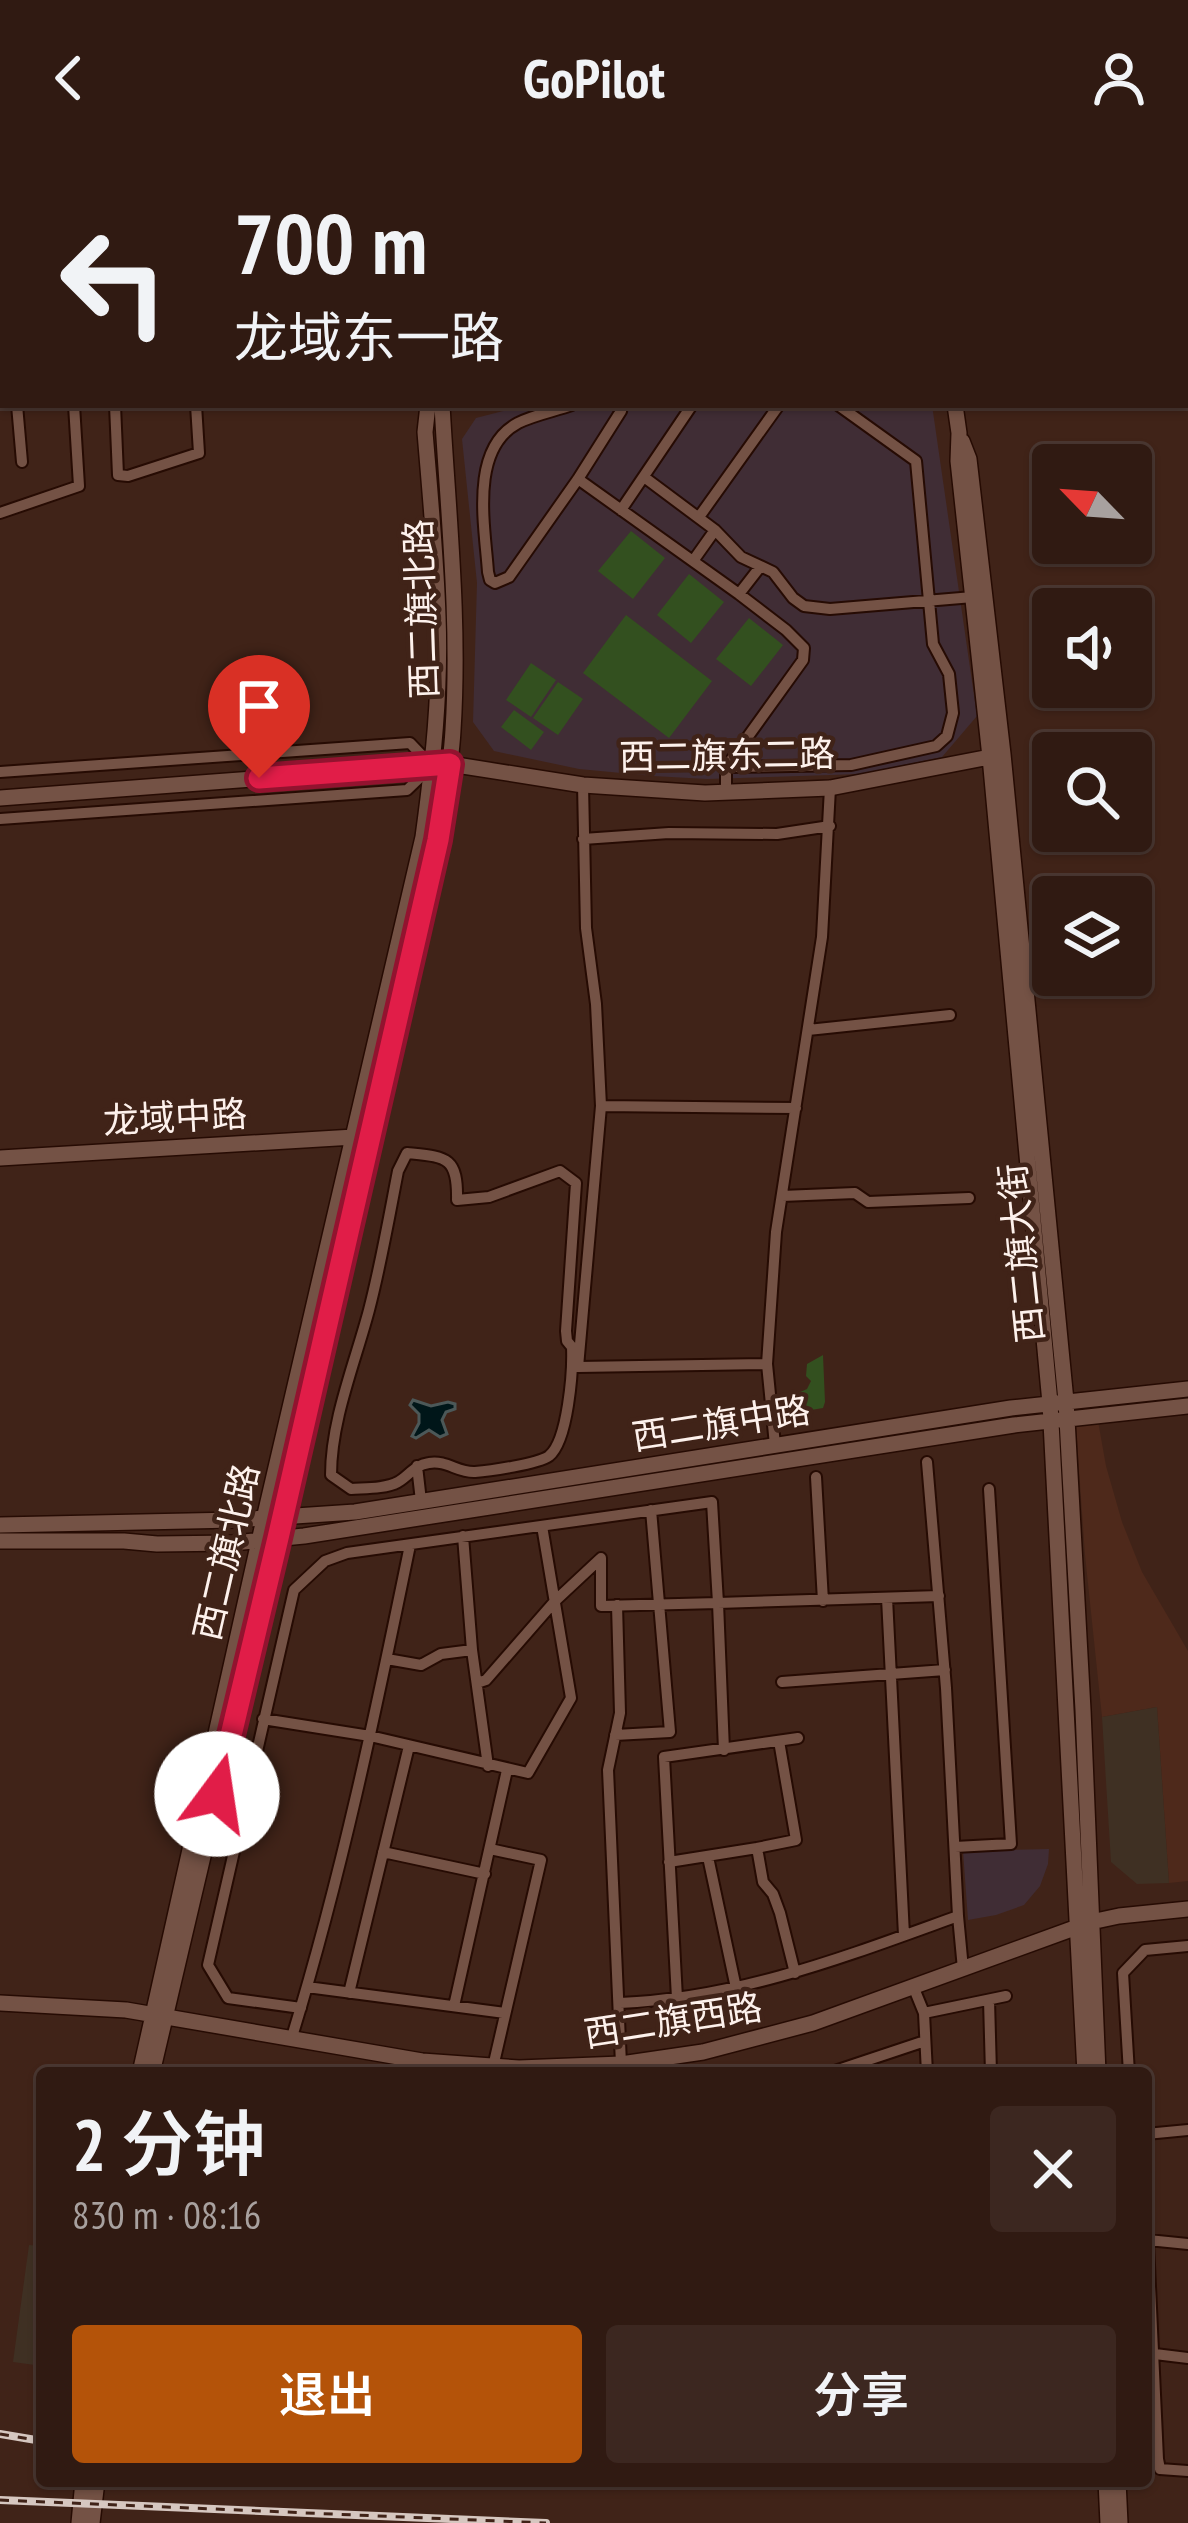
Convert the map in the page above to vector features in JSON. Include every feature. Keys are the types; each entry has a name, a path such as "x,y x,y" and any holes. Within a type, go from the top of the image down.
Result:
{"main road":[{"name":"西二旗北路","path":"153,2067 158,2015 259,1541 423,837 432,766 438,618 425,432 436,408"},
{"name":"西二旗北路","path":"142,2067 278,1538 438,840 450,764 455,685 437,408"},
{"name":"西二旗大街","path":"955,408 973,598 997,755"},
{"name":"西二旗大街","path":"959,433 969,459 1084,1710 1085,2067"},
{"name":"西二旗东二路","path":"0,798 450,764 583,785 726,793 830,788 997,755"},
{"name":"龙域中路","path":"0,1157 354,1137"},
{"name":"西二旗中路","path":"0,1541 259,1541 1188,1389"},
{"name":"西二旗中路","path":"0,1526 355,1512 775,1445 1058,1411 1188,1406"},
{"name":"西二旗西路","path":"565,2067 621,2064 750,2042 813,2024 1084,1924 1188,1910"},
{"name":"西二旗大街","path":"1084,1924 1097,2067"},
{"name":"西二旗西路","path":"0,2003 126,2010 422,2061 493,2067"},
{"path":"79,2523 82,2487"},
{"path":"92,2523 96,2487"},
{"path":"1106,2487 1108,2523"},
{"path":"1118,2487 1120,2523"}],"street":[{"path":"17,408 22,462"},
{"path":"0,513 79,486 74,408"},
{"path":"116,408 118,475 128,476 200,453 196,408"},
{"path":"563,408 518,423 504,433 483,474 488,572 495,583 509,577 578,479 621,411 618,408"},
{"path":"622,510 690,408"},
{"path":"699,517 777,408"},
{"path":"726,767 851,764 942,743 950,730 949,674 933,644 916,461 842,408"},
{"path":"644,477 715,530 737,555 773,572 804,606 830,609 973,598"},
{"path":"578,479 804,647 804,657 726,767 726,793"},
{"path":"693,561 715,530"},
{"path":"739,595 760,567"},
{"path":"786,630 804,606"},
{"path":"0,772 410,743 432,766 406,790 0,819"},
{"path":"583,785 586,928 601,1106 578,1367 767,1364"},
{"path":"775,1445 767,1364 776,1232 821,937 830,788"},
{"path":"583,839 669,833 777,834 830,826"},
{"path":"808,1030 950,1016"},
{"path":"601,1106 796,1108"},
{"path":"407,1153 449,1162 455,1169 458,1200 489,1197 560,1171 576,1183 576,1189 566,1331 572,1364 559,1442 545,1459 470,1473 449,1463 418,1466 397,1482 378,1487 351,1489 331,1475 341,1412 370,1306 401,1159 407,1153"},
{"path":"782,1196 855,1193 868,1202 969,1198"},
{"path":"927,1462 963,1969"},
{"path":"418,1466 422,1501"},
{"path":"816,1477 824,1601"},
{"path":"955,1847 1011,1844 989,1489"},
{"path":"301,2008 228,1998 208,1965 294,1589 331,1558 712,1502 724,1750"},
{"path":"615,1735 670,1732 651,1510"},
{"path":"262,1719 370,1736 528,1773 572,1698 542,1526"},
{"path":"464,1536 472,1650 488,1766"},
{"path":"291,2040 370,1736 410,1545"},
{"path":"477,1683 486,1680 555,1601 601,1558 601,1606 938,1596"},
{"path":"887,1598 904,1935"},
{"path":"617,1605 620,1713 608,1770 621,2064"},
{"path":"387,1659 421,1665 441,1654 472,1650"},
{"path":"782,1682 945,1670"},
{"path":"676,1998 664,1756 798,1738"},
{"path":"669,1862 796,1840 779,1741"},
{"path":"349,1993 409,1746"},
{"path":"454,2006 507,1770"},
{"path":"758,1848 763,1882 779,1913 795,1973"},
{"path":"490,1849 541,1860 493,2067"},
{"path":"383,1852 484,1874"},
{"path":"708,1857 736,1988"},
{"path":"620,2003 736,1988 795,1973 958,1916"},
{"path":"1129,2067 1123,1972 1145,1950 1188,1946"},
{"path":"913,1986 924,2013 926,2067"},
{"path":"307,1988 505,2013"},
{"path":"924,2013 1006,1996"},
{"path":"989,2000 991,2067"},
{"path":"847,2067 925,2041"},
{"path":"1152,2133 1188,2130"},
{"path":"1152,2240 1188,2244"},
{"path":"1152,2305 1160,2469 1188,2471"},
{"path":"1155,2354 1188,2358"}],"shaded area":[{"path":"514,408 932,408 977,716 942,757 860,774 653,776 579,769 494,751 473,722 477,583 462,439 476,418"},
{"path":"413,1400 431,1406 455,1404 442,1420 447,1434 440,1437 429,1430 412,1436 419,1423 419,1414 410,1405"},
{"path":"1098,1421 1122,1522 1142,1572 1188,1651 1188,1881 1169,1883 1157,1707 1102,1717 1076,1426"},
{"path":"1157,1707 1169,1883 1137,1884 1111,1862 1102,1717"},
{"path":"1049,1849 1040,1886 1024,1905 968,1920 963,1851"},
{"path":"29,2245 36,2246 36,2365 13,2362"}],"green space":[{"path":"631,531 665,558 633,599 598,571"},
{"path":"689,574 724,602 691,643 657,615"},
{"path":"626,615 712,681 669,738 583,673"},
{"path":"749,618 783,645 751,686 716,659"},
{"path":"531,663 556,680 531,717 506,700"},
{"path":"558,682 583,699 558,735 533,718"},
{"path":"514,710 544,732 531,750 501,727"},
{"path":"823,1355 825,1402 823,1408 811,1410 797,1400 798,1393 811,1381 806,1376 807,1364"}],"railway":[{"path":"0,2434 36,2440"},
{"path":"0,2500 546,2523"}],"route":[{"path":"217,1794 438,840 450,764 259,778"}]}
